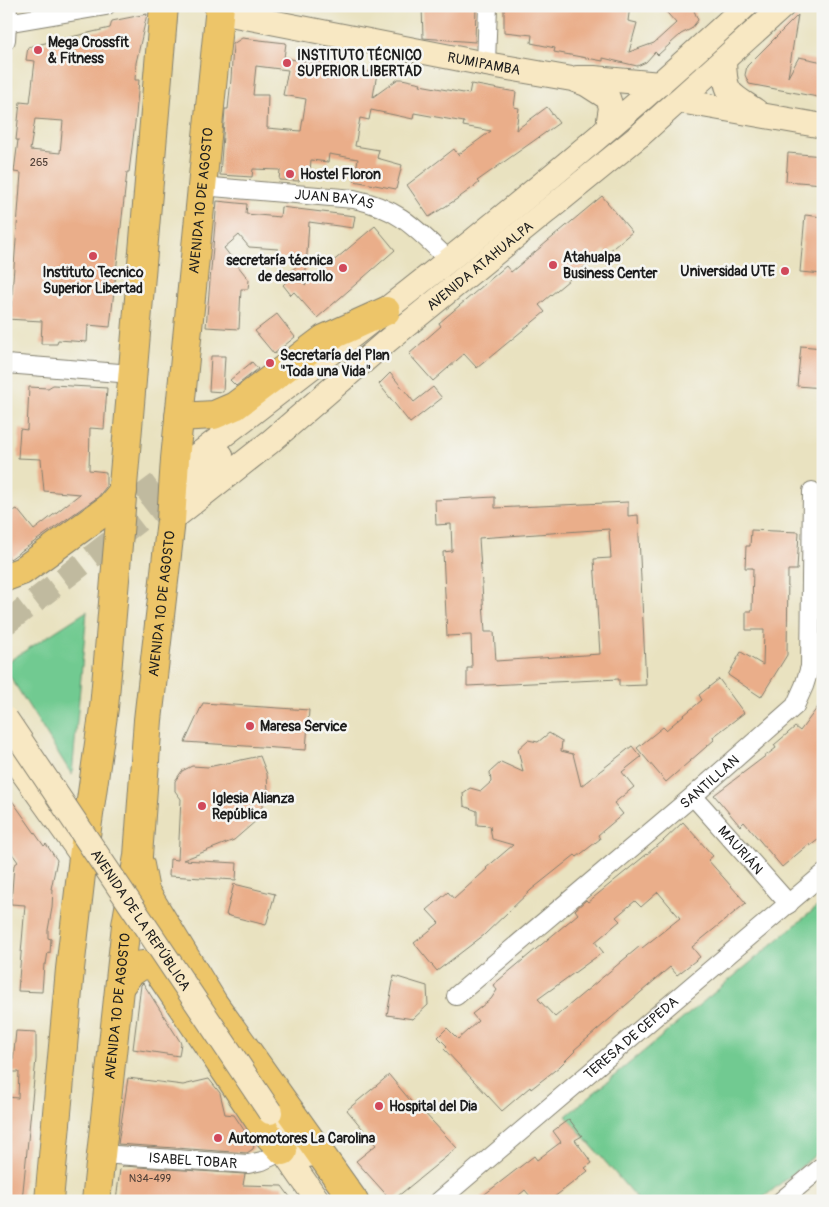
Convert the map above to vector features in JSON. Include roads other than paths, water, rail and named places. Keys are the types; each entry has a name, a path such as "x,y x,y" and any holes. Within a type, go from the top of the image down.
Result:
{"main road":[{"path":"49,1201 82,857 104,708 164,6"},
{"name":"AVENIDA ATAHUALPA","path":"171,520 270,442 387,341 639,136 783,6"},
{"name":"RUMIPAMBA","path":"220,9 486,64 572,79 586,84 608,98 611,107 605,131"},
{"name":"AVENIDA 10 DE AGOSTO","path":"96,1201 126,925 138,856 148,720 171,520 201,186 220,9"},
{"name":"AVENIDA ATAHUALPA","path":"499,235 190,471 605,131 660,84 735,10"},
{"path":"724,61 725,85 737,98 762,115"},
{"name":"RUMIPAMBA","path":"572,79 594,78 660,84"},
{"path":"680,101 823,126"},
{"path":"499,235 504,226 585,160 605,131"},
{"path":"499,235 509,232 610,153 639,136"},
{"path":"179,417 214,415 235,406 324,339 386,311"},
{"path":"6,577 22,572 108,508 123,490"},
{"path":"6,588 30,577 94,532"},
{"name":"AVENIDA DE LA REPÚBLICA","path":"6,719 273,1117 297,1140 343,1201"},
{"name":"AVENIDA DE LA REPÚBLICA","path":"6,748 82,857"},
{"path":"138,856 145,890 214,1004 354,1201"},
{"path":"158,971 184,956"},
{"path":"120,986 130,973 142,965 153,966 158,971 270,1137 283,1151"},
{"name":"AVENIDA DE LA REPÚBLICA","path":"273,1117 283,1151 318,1201"}],"street":[{"path":"7,23 106,6"},
{"path":"486,64 488,6"},
{"name":"JUAN BAYAS","path":"201,186 354,199 377,205 408,220 448,259"},
{"path":"6,364 132,374"},
{"name":"SANTILLAN","path":"456,996 693,796 794,706 804,686 810,666 812,491"},
{"name":"MAURIÁN","path":"693,796 789,904"},
{"name":"TERESA DE CEPEDA","path":"439,1201 823,874"},
{"name":"ISABEL TOBAR","path":"102,1154 248,1164 262,1161 283,1151"},
{"path":"781,1201 822,1168"}],"tunnel":[{"path":"110,520 168,477"},
{"path":"6,623 183,486"}],"place":[{"name":"Mega Crossfit & Fitness","path":"38,50"},
{"name":"INSTITUTO TÉCNICO SUPERIOR LIBERTAD","path":"287,63"},
{"name":"Hostel Floron","path":"290,174"},
{"name":"Instituto Tecnico Superior Libertad","path":"93,256"},
{"name":"Atahualpa Business Center","path":"553,265"},
{"name":"secretaría técnica de desarrollo","path":"343,268"},
{"name":"Universidad UTE","path":"785,271"},
{"name":"Secretaría del Plan \"Toda una Vida\"","path":"270,363"},
{"name":"Maresa Service","path":"250,726"},
{"name":"Iglesia Alianza República","path":"202,806"},
{"name":"Hospital del Dia","path":"379,1106"},
{"name":"Automotores La Carolina","path":"218,1138"}]}
